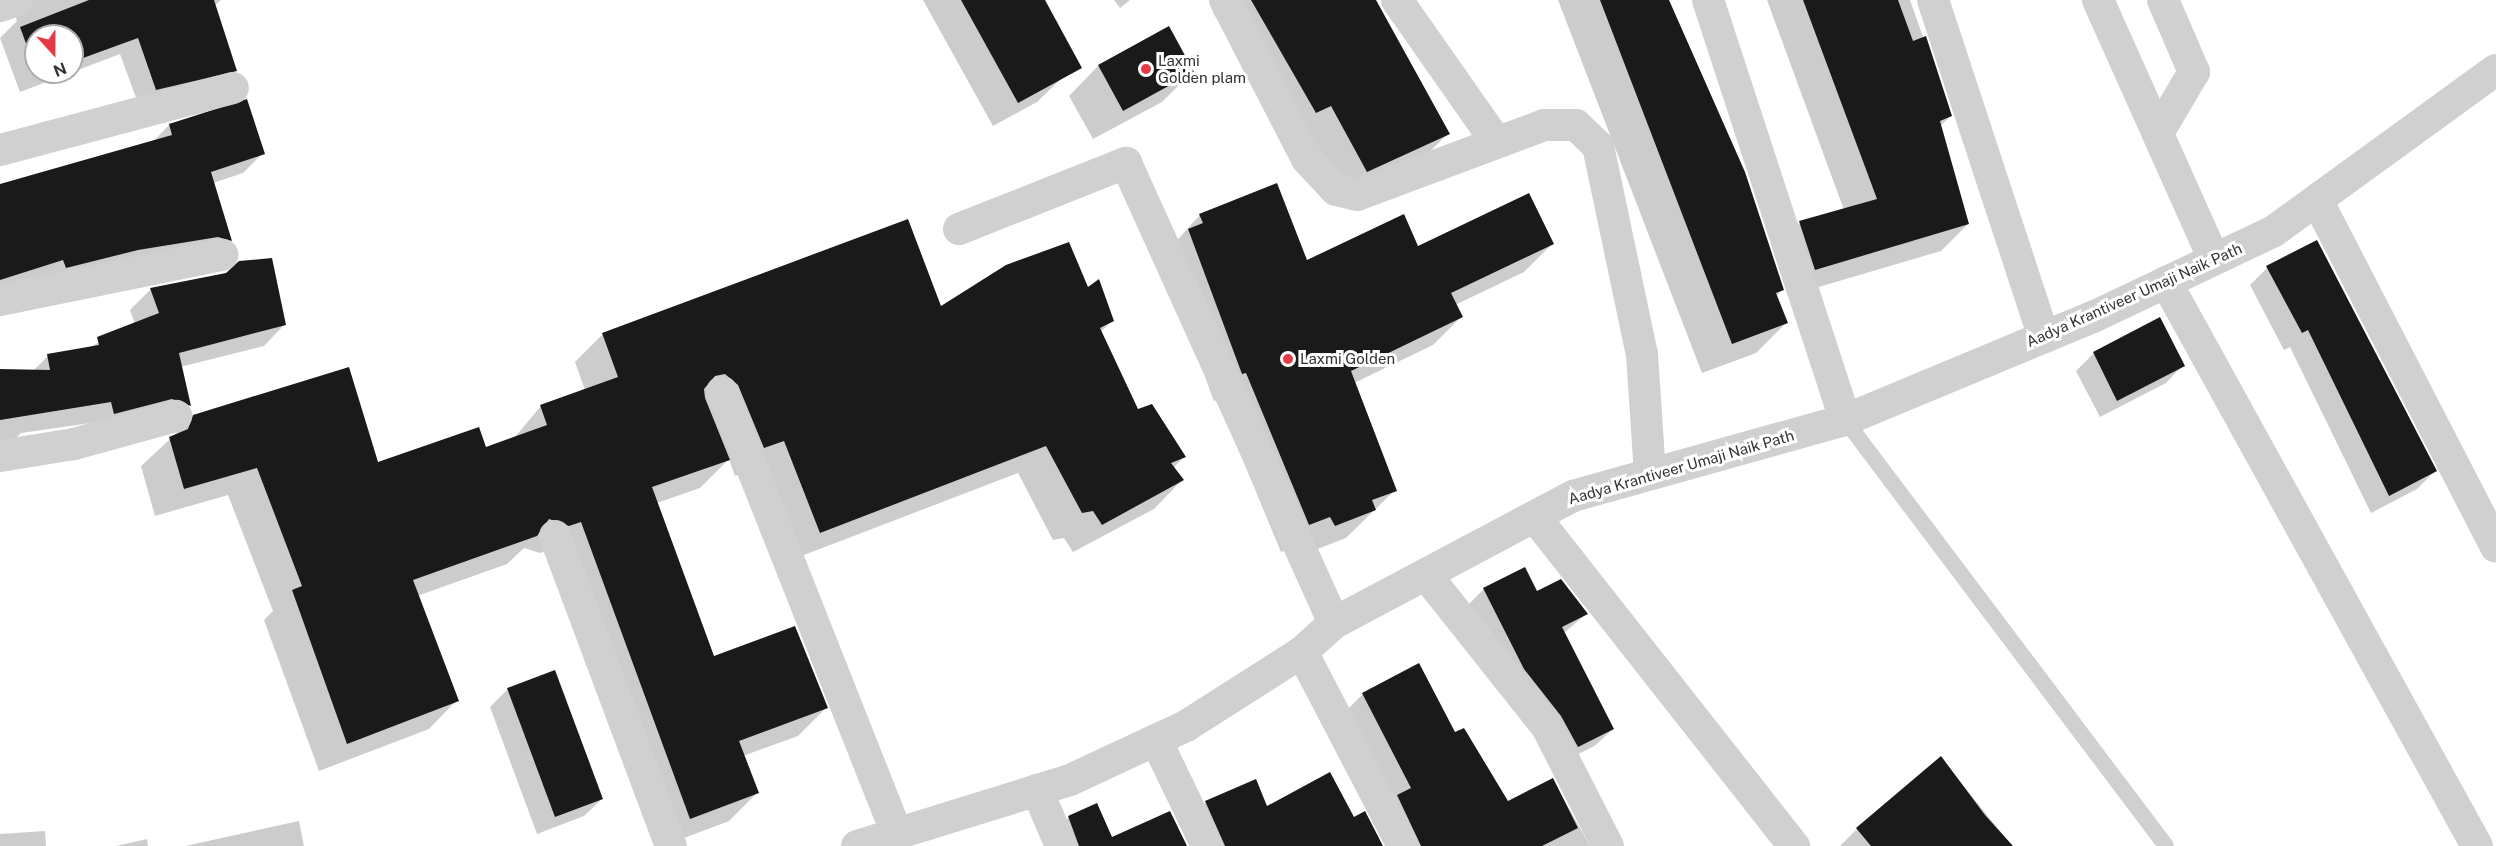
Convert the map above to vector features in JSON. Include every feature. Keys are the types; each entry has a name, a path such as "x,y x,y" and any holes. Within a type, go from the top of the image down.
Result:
{"street":[{"path":"0,6 17,0"},
{"path":"1225,0 1307,159 1336,190 1357,195 1544,125 1576,125 1598,146 1642,354 1650,474"},
{"path":"1397,0 1497,142"},
{"path":"1708,0 1845,420"},
{"path":"1932,0 2044,337"},
{"path":"2098,0 2214,259"},
{"path":"2158,133 2194,72 2163,0"},
{"name":"Aadya Krantiveer Umaji Naik Path","path":"856,846 1037,790 1156,740 1302,652 1334,623 1427,576 1573,496 1845,420 2044,337 2166,282 2274,231 2491,84"},
{"path":"0,150 233,88"},
{"path":"959,229 1126,163 1334,623"},
{"path":"2317,200 2496,547"},
{"path":"0,300 222,255"},
{"path":"2166,282 2477,846"},
{"path":"722,392 897,834"},
{"path":"0,456 74,444 176,416"},
{"path":"1535,517 1794,846"},
{"path":"555,536 671,846"},
{"path":"1427,576 1547,727 1608,846"},
{"path":"1302,652 1403,846"},
{"path":"1156,740 1207,846"},
{"path":"1037,790 1061,846"}],"lane":[{"path":"1845,420 2166,846"}],"building":[{"path":"89,0 214,0 237,71 156,90 138,38 84,58 84,24 28,24"},
{"path":"961,0 1045,0 1082,68 1018,103"},
{"path":"1251,0 1376,0 1450,134 1367,172 1331,106 1316,113"},
{"path":"1600,0 1669,0 1745,172 1784,290 1776,293 1788,323 1732,344"},
{"path":"1803,0 1898,0 1913,41 1926,36 1952,116 1940,121 1969,224 1815,270 1799,221 1877,199"},
{"path":"24,25 24,38 20,27"},
{"name":"Laxmi Golden plam","path":"1169,26 1194,72 1123,111 1098,65"},
{"path":"247,99 265,154 211,172 232,241 218,237 138,250 66,268 63,260 0,280 0,184 172,135 169,124"},
{"path":"1277,183 1307,260 1404,214 1418,246 1529,193 1554,244 1451,293 1463,317 1351,371 1397,491 1372,500 1376,510 1335,526 1330,517 1309,525 1246,373 1242,374 1188,229 1203,223 1199,214"},
{"path":"908,219 941,306 1006,265 1069,242 1088,287 1099,279 1114,321 1100,328 1138,409 1152,404 1186,457 1171,463 1184,480 1102,525 1093,511 1082,513 1046,446 820,533 784,441 764,448 738,385 725,374 715,376 704,389 705,398 730,460 652,487 714,656 795,626 828,708 739,741 759,793 690,819 581,522 569,526 549,519 537,536 413,580 459,701 347,744 292,590 302,586 257,468 184,489 169,437 188,429 193,415 349,367 378,462 479,427 486,447 547,425 540,405 618,377 602,333"},
{"path":"2317,240 2437,471 2389,496 2308,330 2302,333 2266,266"},
{"path":"272,258 286,325 179,353 191,406 172,399 114,414 111,402 0,420 0,369 50,370 47,354 99,345 97,337 159,313 150,288 226,273 239,261"},
{"path":"2160,317 2185,366 2117,401 2093,352"},
{"path":"1525,567 1537,591 1561,579 1588,614 1562,627 1614,729 1578,747 1561,716 1524,669 1483,588"},
{"path":"1419,663 1455,732 1464,728 1508,801 1553,778 1578,828 1542,846 1421,846 1397,795 1411,788 1362,693"},
{"path":"555,670 603,799 555,817 507,688"},
{"path":"1941,756 1985,815 2013,846 1871,846 1856,828"},
{"path":"1330,772 1354,817 1365,811 1383,846 1225,846 1205,801 1256,779 1267,806"},
{"path":"1097,803 1112,837 1170,811 1187,846 1079,846 1068,816"}],"place":[{"name":"Laxmi Golden plam","path":"1146,69"},
{"name":"Laxmi Golden","path":"1288,359"}]}
